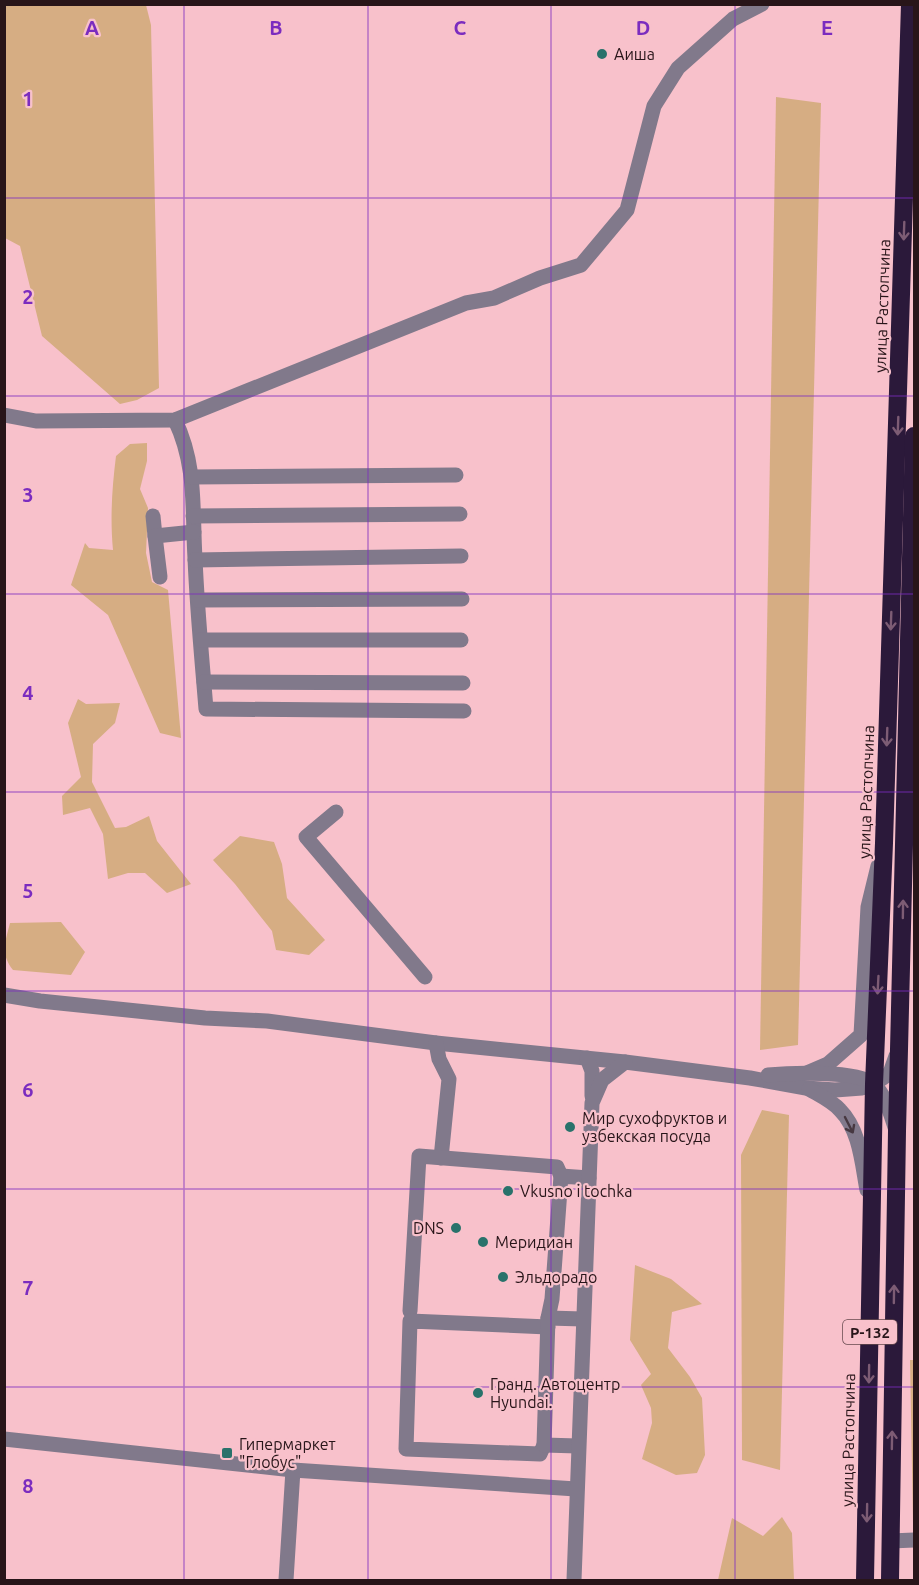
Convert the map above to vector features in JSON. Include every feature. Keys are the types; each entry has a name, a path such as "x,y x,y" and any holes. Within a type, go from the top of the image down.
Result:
{"highway":[{"name":"улица Растопчина","path":"865,1581 874,1084 868,1039 884,843 910,4"},
{"name":"Р-132","path":"890,1581 897,1131 915,436"}],"street":[{"path":"4,415 36,421 175,420 466,303 494,298 540,278 581,265 627,210 654,106 678,68 733,19 762,4"},
{"path":"175,420 184,439 192,477 195,560 206,709 464,711"},
{"path":"192,477 456,475"},
{"path":"193,516 460,514"},
{"path":"153,516 160,577"},
{"path":"155,536 194,532"},
{"path":"195,560 461,556"},
{"path":"198,600 462,599"},
{"path":"201,640 461,640"},
{"path":"204,681 463,683"},
{"path":"336,812 306,837 425,977"},
{"path":"4,995 40,1001 267,1021 436,1043 625,1062 750,1078 806,1080 850,1090 874,1084 890,1073 899,1051"},
{"path":"806,1080 868,1039 885,1043 900,1032"},
{"path":"436,1043 439,1059 449,1079 441,1158"},
{"path":"574,1581 592,1103 592,1071 587,1058"},
{"path":"592,1103 602,1080 625,1062"},
{"path":"806,1080 840,1109 851,1124 872,1210"},
{"path":"874,1084 884,1100 897,1131"},
{"path":"410,1311 419,1156 557,1167 561,1176 552,1299 548,1322 544,1445 540,1454 406,1449 410,1321 548,1322 583,1319"},
{"path":"561,1176 589,1178"},
{"path":"4,1439 293,1470 576,1489"},
{"path":"544,1445 578,1446"},
{"path":"286,1581 293,1470"},
{"path":"891,1541 915,1540"}],"shaded area":[{"path":"5,5 146,5 151,25 159,388 137,400 120,404 42,336 20,246 5,238"},
{"path":"776,97 821,103 798,1045 760,1050"},
{"path":"147,443 147,461 140,489 148,508 146,553 152,582 168,590 181,738 160,733 108,615 71,585 85,543 89,548 113,550 112,503 116,456 130,444"},
{"path":"78,699 86,704 120,703 115,723 93,744 92,782 115,828 126,827 149,816 157,841 191,884 167,893 145,873 128,873 108,879 103,834 90,808 63,815 62,796 81,777 68,723"},
{"path":"240,836 274,842 282,864 287,898 325,940 309,955 276,950 272,931 213,860"},
{"path":"61,922 85,952 71,975 13,970 5,953 5,942 10,923"},
{"path":"762,1110 789,1115 780,1470 742,1460 741,1155"},
{"path":"635,1265 671,1279 702,1304 672,1312 668,1348 690,1377 702,1398 705,1455 697,1473 676,1475 642,1459 652,1423 651,1408 641,1385 651,1374 630,1340"},
{"path":"910,1360 914,1360 914,1523 913,1523"},
{"path":"782,1517 792,1533 794,1580 718,1580 732,1518 763,1536"}],"place":[{"name":"Аиша","path":"602,54"},
{"name":"Мир сухофруктов и узбекская посуда","path":"570,1127"},
{"name":"Vkusno i tochka","path":"508,1191"},
{"name":"DNS","path":"456,1228"},
{"name":"Меридиан","path":"483,1242"},
{"name":"Эльдорадо","path":"503,1277"},
{"name":"Гранд. Автоцентр Hyundai.","path":"478,1393"},
{"name":"Гипермаркет \"Глобус\"","path":"227,1453"}]}
